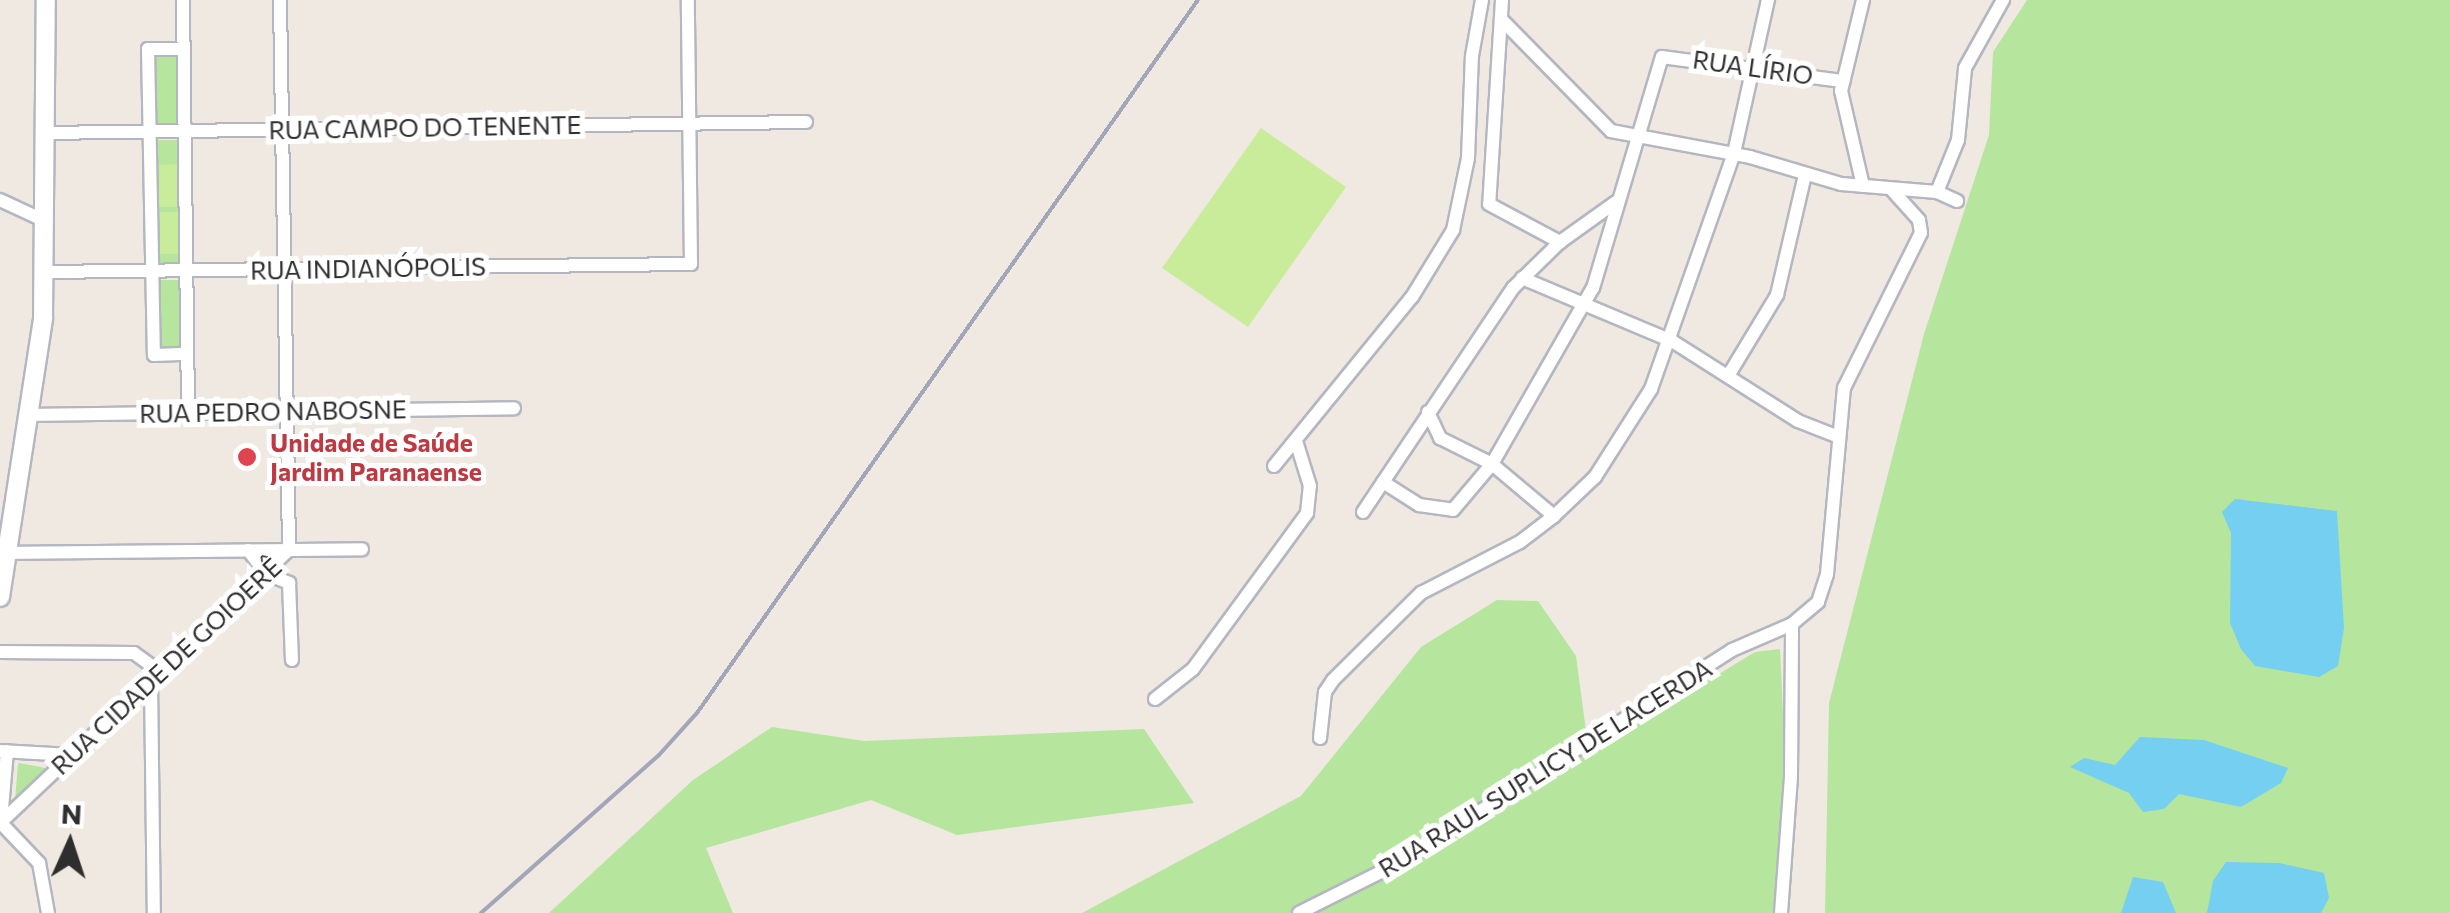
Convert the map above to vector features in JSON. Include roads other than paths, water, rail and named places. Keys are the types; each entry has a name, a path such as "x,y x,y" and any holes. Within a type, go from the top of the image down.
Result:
{"main road":[{"path":"1,591 4,553 31,415 45,272 46,0"}],"street":[{"path":"183,0 188,412"},
{"path":"280,0 289,550"},
{"path":"688,0 690,124"},
{"path":"1274,466 1412,298 1453,230 1465,183 1472,56 1482,0"},
{"path":"1502,0 1489,204 1560,242"},
{"path":"1320,738 1325,692 1409,603 1554,516 1615,447 1672,340 1734,153 1768,0"},
{"path":"1863,0 1843,80 1843,113 1863,186"},
{"path":"1938,192 1958,140 1965,68 2003,0"},
{"path":"1500,18 1596,122 1638,137 1734,153 1805,175 1863,186 1938,192 1957,201"},
{"path":"184,49 148,50 154,354 187,354"},
{"name":"RUA LÍRIO","path":"1638,137 1662,57 1754,65 1843,80"},
{"name":"RUA CAMPO DO TENENTE","path":"45,133 806,122"},
{"name":"RUA INDIANÓPOLIS","path":"45,272 692,264 690,124"},
{"path":"1383,482 1419,505 1453,510 1492,464 1584,306 1638,137"},
{"path":"1728,376 1777,295 1805,175"},
{"path":"1781,913 1792,776 1792,624 1824,588 1836,436 1857,350 1921,233 1919,220 1891,189"},
{"path":"0,200 45,220"},
{"path":"1364,512 1522,278 1560,242 1616,202"},
{"path":"1522,278 1672,340 1798,421 1836,436"},
{"name":"RUA PEDRO NABOSNE","path":"31,415 514,408"},
{"path":"1428,412 1440,438 1492,464 1554,516"},
{"path":"1155,699 1193,669 1307,513 1310,486 1296,441"},
{"path":"4,553 362,549"},
{"path":"248,550 266,574 291,590 292,660"},
{"name":"RUA CIDADE DE GOIOERÊ","path":"0,822 289,550"},
{"name":"RUA RAUL SUPLICY DE LACERDA","path":"1299,913 1469,821 1732,650 1792,624"},
{"path":"0,652 134,653 155,677 154,913"},
{"path":"48,913 39,863 0,822 9,786 4,751 71,755"}],"water":[{"path":"2235,499 2337,511 2344,628 2338,666 2319,677 2255,666 2241,649 2230,623 2231,533 2222,512"},
{"path":"2140,737 2204,740 2288,768 2281,783 2241,807 2179,794 2164,809 2143,812 2129,793 2070,767 2084,758 2115,765"},
{"path":"2226,862 2279,863 2324,873 2329,898 2321,913 2207,913 2213,881"},
{"path":"2133,877 2163,882 2176,913 2121,913"}],"railway":[{"path":"481,913 659,755 697,713 1198,0"}],"place":[{"name":"Unidade de Saúde Jardim Paranaense","path":"247,457"}]}
